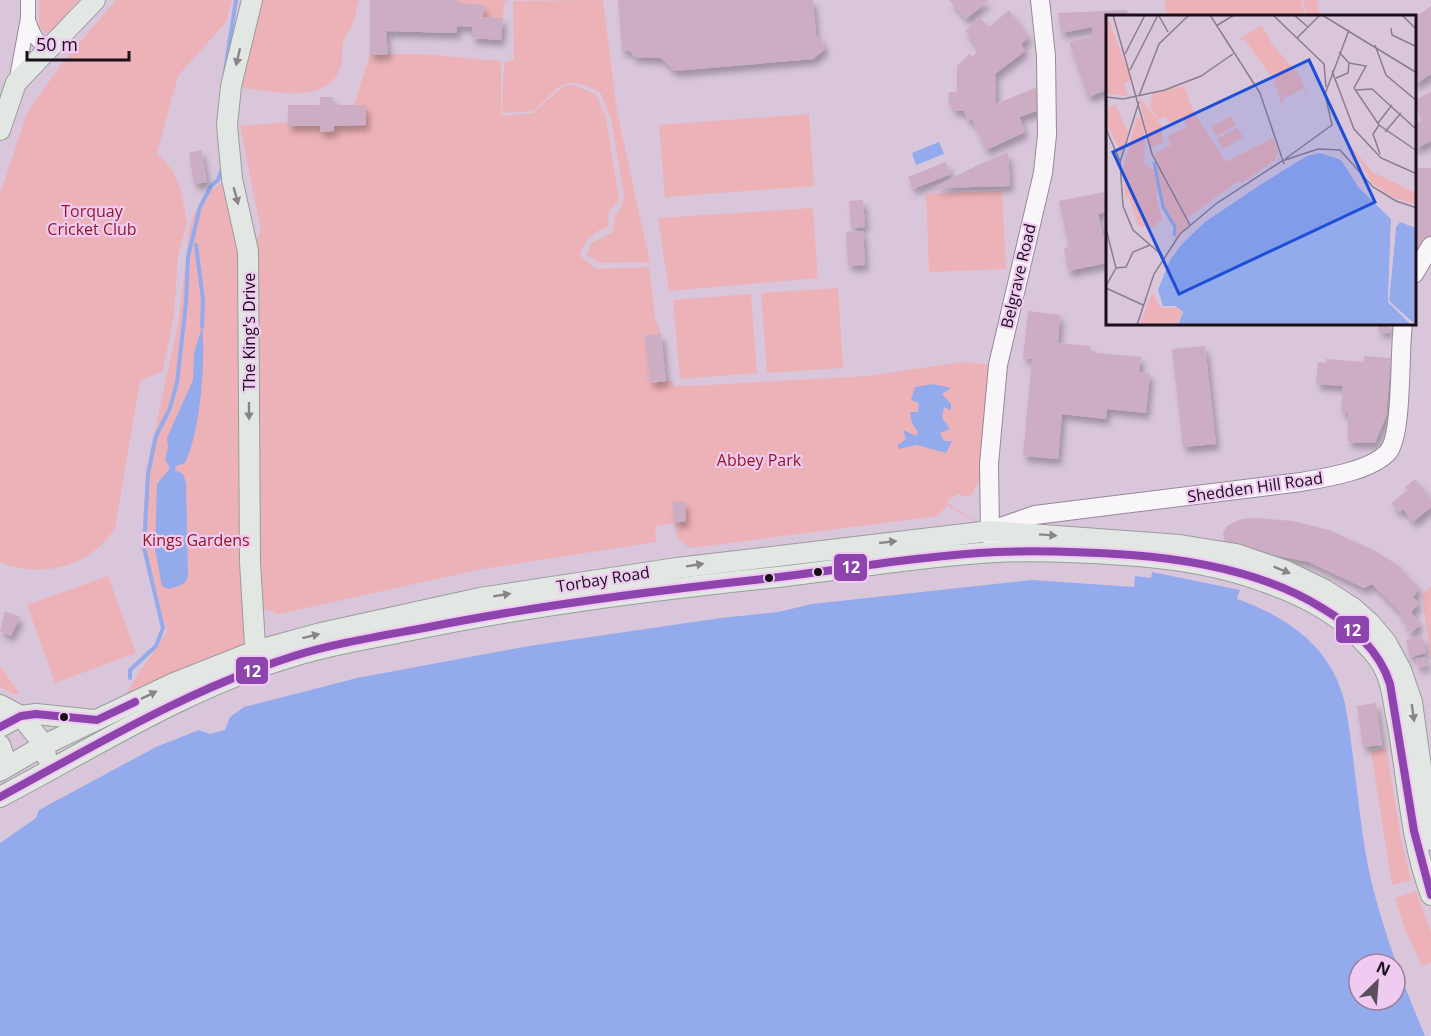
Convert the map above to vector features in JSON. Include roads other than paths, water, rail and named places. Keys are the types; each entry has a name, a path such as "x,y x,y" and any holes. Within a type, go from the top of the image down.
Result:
{"main road":[{"path":"0,130 16,83 94,0"},
{"name":"The King's Drive","path":"252,0 231,86 228,126 231,179 248,251 250,562 256,659"},
{"name":"Torbay Road","path":"4,768 44,745 174,683 398,615 490,597 722,561 990,531 1180,545 1236,554 1286,571 1325,590 1353,608 1386,642 1401,670 1412,702 1431,840"},
{"name":"Torbay Road","path":"0,797 256,659 294,656 360,640 551,603 922,558 995,552 1062,551 1186,560 1248,575 1282,588 1334,614 1359,636 1381,662 1391,689 1405,763 1412,825 1431,895"},
{"path":"0,705 21,716 44,745 49,770 31,764 4,768 0,745"},
{"path":"0,727 21,716 36,714 97,720"}],"street":[{"path":"16,83 28,18 28,0"},
{"name":"Belgrave Road","path":"995,552 990,531 989,464 999,365 1043,173 1047,135 1046,56 1040,0"},
{"path":"28,18 33,37 50,49"},
{"path":"1416,271 1431,246"},
{"name":"Shedden Hill Road","path":"990,531 1035,515 1301,482 1337,476 1368,464 1388,452 1394,440 1398,422 1403,326"}],"water":[{"path":"939,142 944,154 916,165 912,153"},
{"path":"202,327 201,396 195,434 185,463 176,466 175,470 183,474 186,483 188,577 184,584 168,589 162,586 155,549 157,484 170,468 165,459 168,448 167,438 193,380 194,353"},
{"path":"933,384 951,388 942,394 951,404 951,411 944,407 942,418 950,429 940,433 944,441 952,441 946,453 917,445 898,449 898,445 906,439 903,430 916,436 918,432 912,423 910,412 918,412 919,403 911,400 915,387"},
{"path":"1152,572 1240,590 1237,599 1256,606 1290,625 1306,637 1330,666 1345,704 1371,880 1392,952 1347,952 1347,1012 1407,1012 1407,990 1425,1036 0,1036 0,843 36,818 39,810 156,747 199,730 210,734 225,730 230,717 244,707 357,678 529,646 778,612 812,604 1032,580 1134,587 1135,576 1151,578"}],"waterway":[{"path":"224,78 236,0"},
{"path":"130,678 130,670 156,646 163,628 144,548 148,474 156,436 170,408 177,383 186,303 188,257 200,207 211,186 218,180 222,169"},
{"path":"196,245 203,300 202,327"}],"park label":[{"name":"Torquay Cricket Club","path":"92,220"},
{"name":"Abbey Park","path":"759,460"},
{"name":"Kings Gardens","path":"196,540"}]}
